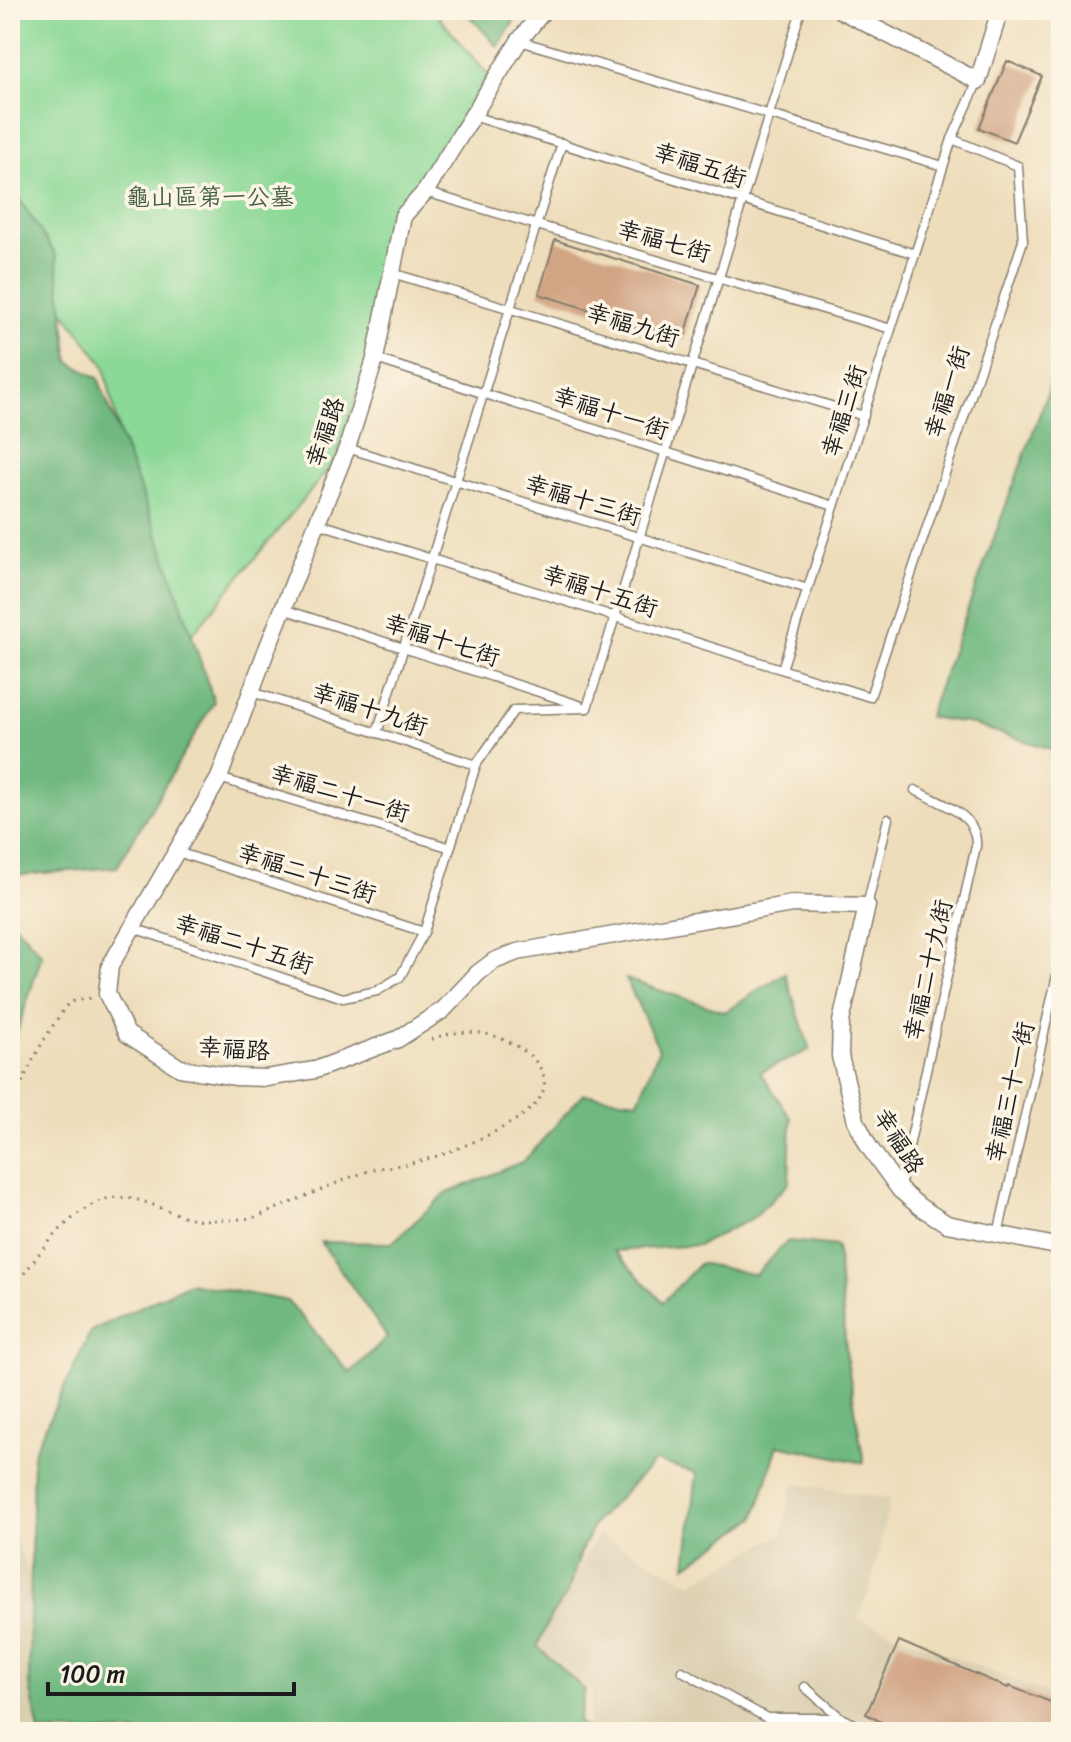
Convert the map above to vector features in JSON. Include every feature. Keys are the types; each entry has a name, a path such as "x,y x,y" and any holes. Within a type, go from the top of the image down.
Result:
{"street":[{"name":"幸福路","path":"544,10 519,41 425,192 403,216 375,359 347,448 219,778 110,966 107,994 127,1034 180,1068 236,1077 266,1078 315,1070 398,1039 443,1010 478,973 494,961 517,952 792,904 867,906 841,1022 840,1056 856,1121 869,1147 900,1190 947,1224 1061,1247"},
{"path":"840,10 978,81 1000,10"}],"lane":[{"path":"424,932 476,765 514,710 587,708 801,10"},
{"path":"519,41 943,166"},
{"name":"幸福三街","path":"782,669 952,139 978,81"},
{"name":"幸福五街","path":"473,115 915,254"},
{"name":"幸福一街","path":"870,697 1023,241 1018,166 952,139"},
{"path":"377,733 562,143"},
{"name":"幸福七街","path":"425,192 891,329"},
{"name":"幸福九街","path":"391,273 864,416"},
{"name":"幸福十一街","path":"375,359 834,506"},
{"name":"幸福十三街","path":"347,448 808,589"},
{"name":"幸福十五街","path":"317,523 870,697"},
{"name":"幸福十七街","path":"283,609 587,708"},
{"name":"幸福十九街","path":"252,692 476,765"},
{"name":"幸福二十一街","path":"219,778 448,847"},
{"name":"幸福二十九街","path":"900,1190 977,834 967,818 915,790"},
{"path":"867,906 888,819"},
{"name":"幸福二十三街","path":"177,852 424,932"},
{"name":"幸福二十五街","path":"132,928 343,998 377,991 400,977 424,932"},
{"name":"幸福三十一街","path":"998,1235 1061,958"},
{"path":"682,1671 767,1718 841,1718"},
{"path":"805,1687 841,1718 869,1732"}],"path":[{"path":"10,1112 23,1075 47,1032 69,1002 107,994"},
{"path":"10,1293 50,1238 87,1209 104,1200 130,1197 176,1216 204,1220 254,1218 376,1169 413,1163 448,1151 504,1126 540,1100 545,1074 535,1059 505,1041 483,1033 462,1032 440,1035 423,1042 398,1039"}],"shaded area":[{"path":"793,1483 890,1499 873,1578 859,1619 1059,1698 1061,1732 587,1732 592,1691 539,1645 598,1533 691,1583 782,1534"},
{"path":"10,1524 28,1573 94,1698 120,1732 10,1732"}],"green space":[{"name":"龜山區第一公墓","path":"10,10 433,10 488,75 420,188 397,213 368,359 336,460 170,661 104,365 10,241"},
{"path":"464,10 521,10 498,47"},
{"path":"10,185 56,255 69,362 98,378 165,555 214,702 117,867 10,876"},
{"path":"1061,356 1061,752 967,723 928,717"},
{"path":"10,918 42,955 10,1054"},
{"path":"785,973 810,1050 760,1072 791,1118 789,1183 753,1218 699,1245 614,1251 663,1302 700,1263 755,1275 788,1241 837,1246 847,1360 864,1463 778,1445 755,1518 686,1566 697,1473 655,1461 595,1522 583,1546 567,1594 552,1615 537,1646 585,1690 578,1722 589,1732 39,1732 29,1680 33,1453 91,1331 189,1283 288,1301 350,1373 387,1337 321,1242 392,1243 445,1194 524,1161 583,1094 638,1101 659,1049 626,979 725,1012"}],"building":[{"path":"1007,61 1042,76 1014,142 979,128"},
{"path":"555,240 700,285 684,339 539,294"},
{"path":"899,1641 1008,1688 1051,1702 1061,1720 1061,1732 995,1732 983,1726 979,1732 900,1732 866,1714"}]}
